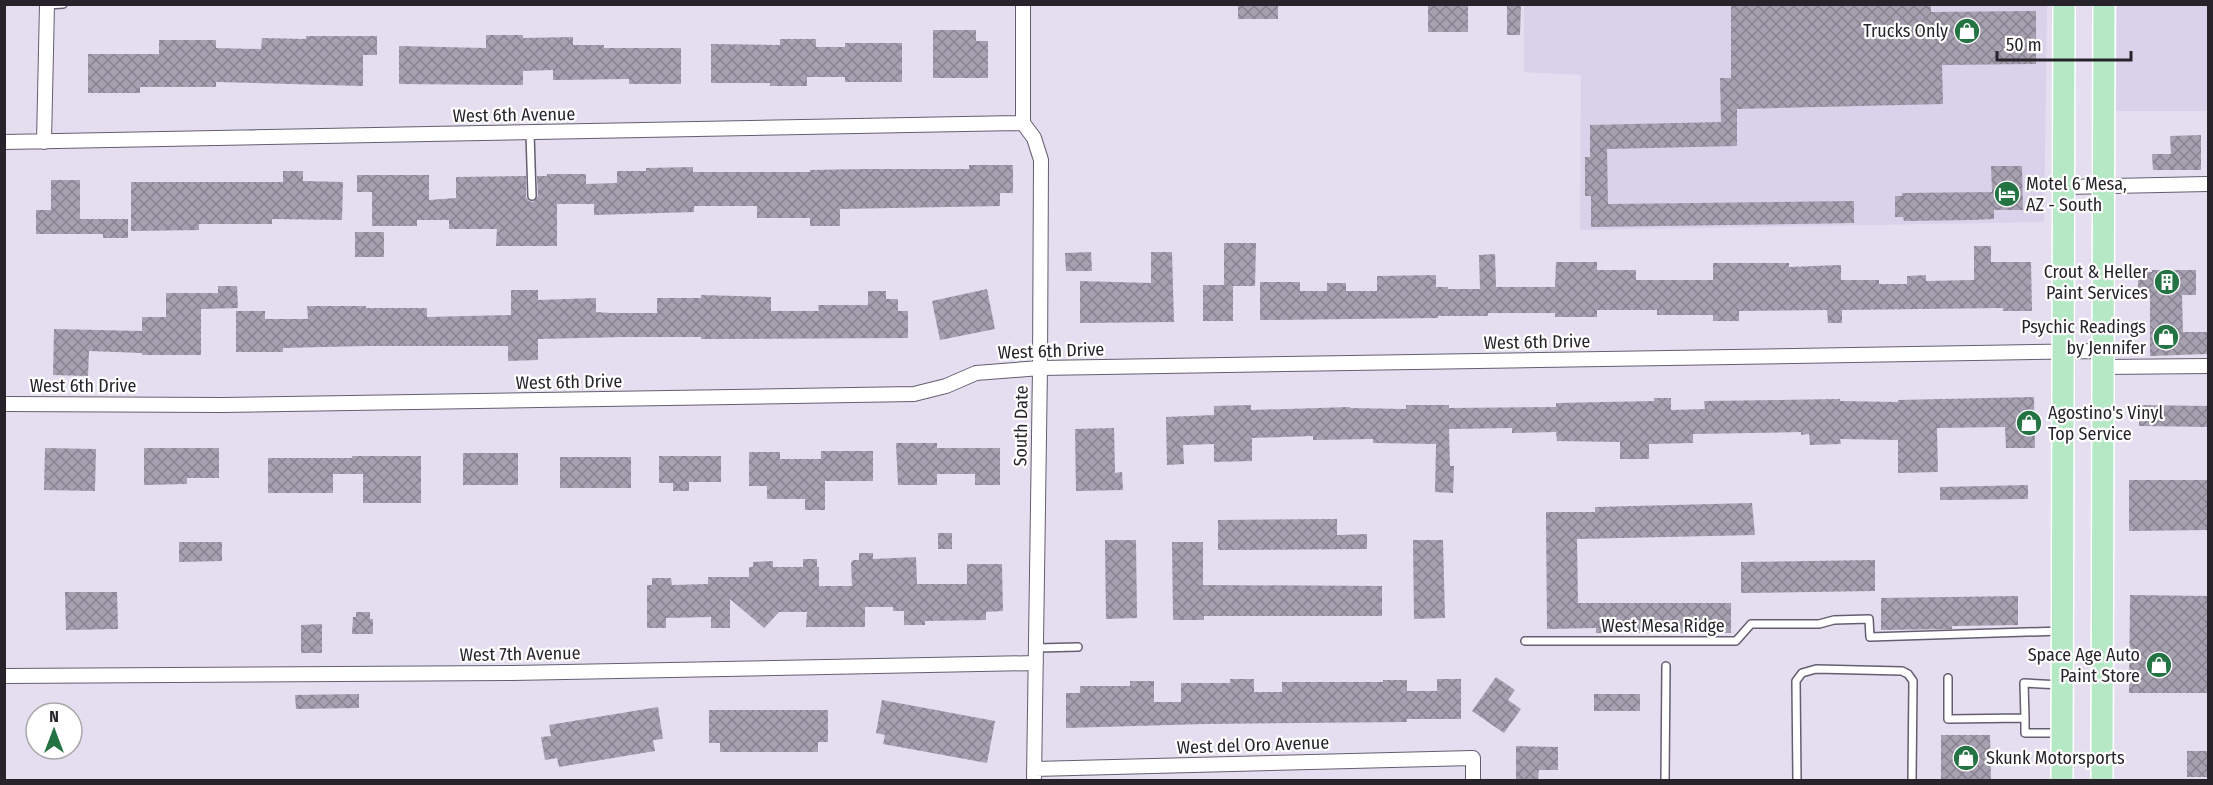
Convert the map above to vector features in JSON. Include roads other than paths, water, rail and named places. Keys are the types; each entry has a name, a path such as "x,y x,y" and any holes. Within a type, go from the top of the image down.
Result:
{"main road":[{"path":"2062,780 2064,4"},
{"path":"2102,780 2104,4"}],"street":[{"name":"South Date","path":"1023,4 1023,123 1034,138 1041,160 1034,775"},
{"path":"44,142 47,5"},
{"name":"West 6th Avenue","path":"4,142 1023,123"},
{"path":"2064,187 2208,184"},
{"name":"West 6th Drive","path":"4,404 222,405 914,394 946,386 976,373 1040,368 2063,352 2102,359 2208,366"},
{"name":"West 7th Avenue","path":"4,676 512,673 1036,663"},
{"name":"West del Oro Avenue","path":"1034,775 1473,758 1473,780"}],"lane":[{"path":"47,5 63,4"},
{"path":"530,133 532,196"},
{"name":"West Mesa Ridge","path":"1525,640 1736,641 1752,624 1819,624 1834,620 1869,619 1870,637 2062,631"},
{"path":"1036,648 1078,647"},
{"path":"1665,780 1666,666"},
{"path":"1797,780 1797,681 1802,673 1816,669 1902,671 1908,674 1913,681 1912,780"},
{"path":"1948,678 1948,719 2025,718"},
{"path":"2062,686 2024,683 2025,733 2062,733"}],"place":[{"name":"Trucks Only","path":"1967,31"},
{"name":"Motel 6 Mesa, AZ - South","path":"2007,194"},
{"name":"Crout & Heller Paint Services","path":"2167,282"},
{"name":"Psychic Readings by Jennifer","path":"2166,337"},
{"name":"Agostino's Vinyl Top Service","path":"2029,423"},
{"name":"Space Age Auto Paint Store","path":"2159,665"},
{"name":"Skunk Motorsports","path":"1966,758"}]}
